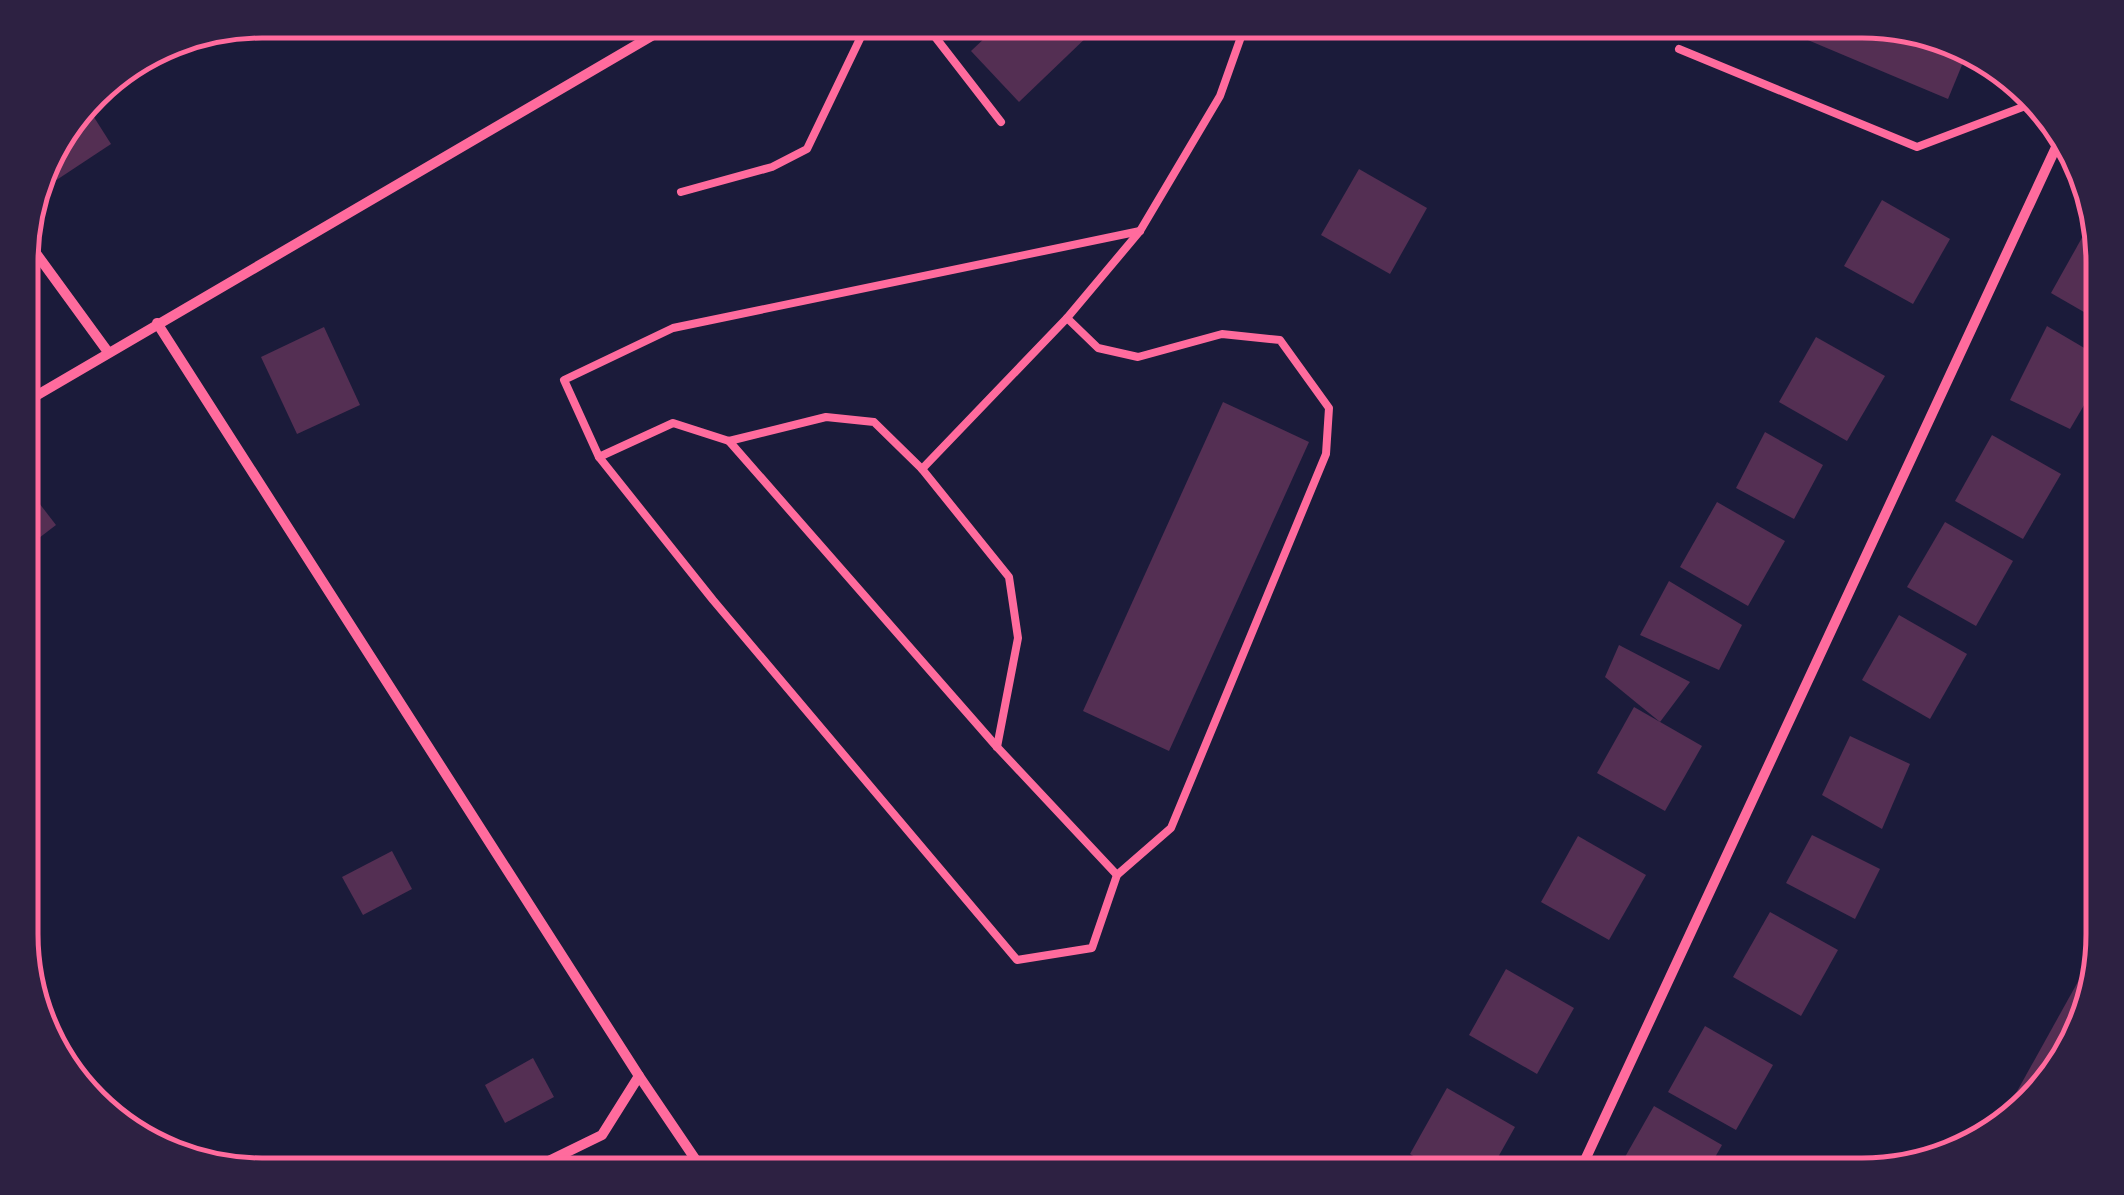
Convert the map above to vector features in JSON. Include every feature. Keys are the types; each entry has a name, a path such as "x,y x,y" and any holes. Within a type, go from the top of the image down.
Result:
{"street":[{"path":"38,394 648,38"},
{"path":"1586,1157 2055,149"},
{"path":"38,256 108,352"},
{"path":"157,323 694,1158"},
{"path":"555,1158 602,1135 639,1076"}],"lane":[{"path":"680,192 772,167 807,148 860,38"},
{"path":"936,38 1000,122"},
{"path":"922,470 1068,318 1140,231 1220,96 1241,38"},
{"path":"1680,49 1917,147 2024,107"},
{"path":"1068,318 1098,348 1138,356 1222,334 1280,340 1329,408 1326,454 1171,828 1117,875 1092,948 1018,960 712,600 599,457 564,380 672,328 1140,231"},
{"path":"599,457 673,423 728,440 826,417 874,422 922,470 1009,577 1018,638 997,747"},
{"path":"728,440 997,747 1117,875"}],"building":[{"path":"985,38 1086,38 1019,102 971,51"},
{"path":"1803,38 1892,39 1948,55 1963,63 1948,99"},
{"path":"92,115 111,144 55,181 75,137"},
{"path":"1359,169 1427,208 1390,274 1321,235"},
{"path":"1882,200 1950,239 1913,304 1844,266"},
{"path":"2085,232 2086,313 2051,293"},
{"path":"2047,326 2086,349 2086,402 2070,429 2010,400"},
{"path":"324,327 360,405 297,434 261,357"},
{"path":"1816,337 1885,376 1847,441 1779,402"},
{"path":"1223,402 1309,442 1169,751 1083,711"},
{"path":"1765,432 1823,465 1794,519 1736,488"},
{"path":"1992,435 2061,474 2023,539 1955,501"},
{"path":"38,502 56,525 38,539"},
{"path":"1717,502 1785,541 1748,606 1680,567"},
{"path":"1945,522 2013,561 1976,626 1907,587"},
{"path":"1669,581 1742,625 1719,670 1640,635"},
{"path":"1899,615 1967,654 1930,719 1862,680"},
{"path":"1619,645 1690,682 1660,722 1605,677"},
{"path":"1634,707 1702,746 1665,811 1597,773"},
{"path":"1850,736 1910,764 1882,829 1822,795"},
{"path":"1812,835 1880,869 1855,919 1786,883"},
{"path":"1578,836 1646,875 1609,940 1541,902"},
{"path":"392,851 412,889 363,915 342,877"},
{"path":"1770,912 1838,950 1801,1016 1733,977"},
{"path":"1506,969 1574,1008 1537,1074 1469,1035"},
{"path":"2080,978 2079,991 2056,1046 2012,1100"},
{"path":"1705,1026 1773,1065 1736,1130 1668,1092"},
{"path":"533,1058 554,1097 505,1123 485,1085"},
{"path":"1447,1088 1515,1127 1498,1157 1416,1157 1410,1154"},
{"path":"1654,1106 1722,1145 1715,1157 1625,1157"}]}
